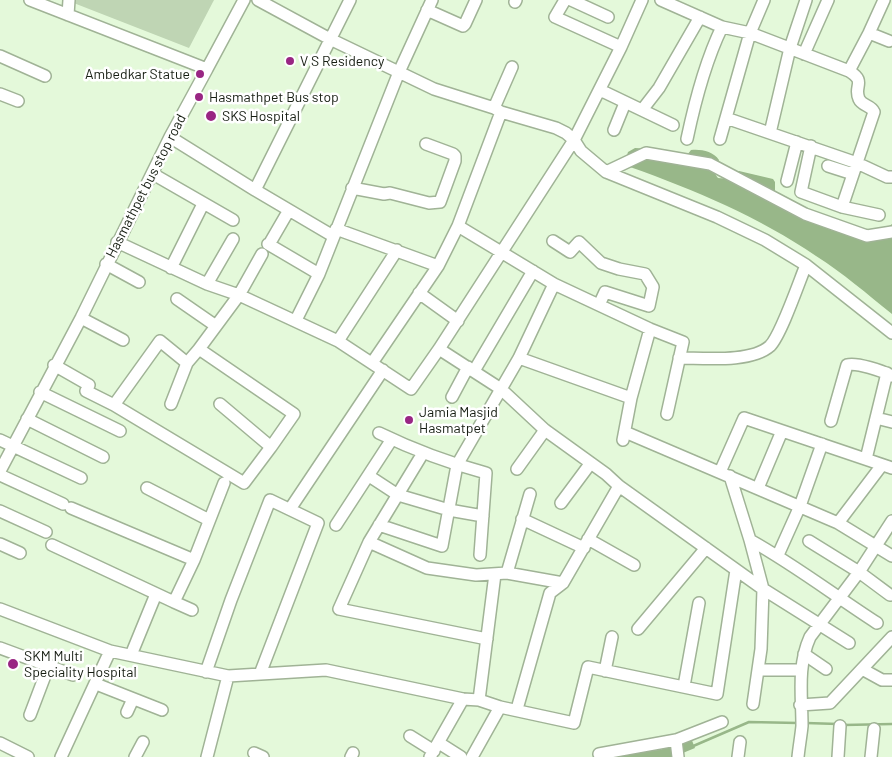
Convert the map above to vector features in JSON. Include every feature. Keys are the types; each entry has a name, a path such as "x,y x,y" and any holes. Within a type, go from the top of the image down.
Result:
{"street":[{"path":"30,0 207,69"},
{"path":"68,15 69,0"},
{"name":"Hasmathpet bus stop road","path":"0,470 54,365 81,318 170,136 244,0"},
{"path":"258,0 330,39 434,89 556,128 566,133 574,140 581,151 606,172 717,217 764,240 806,265 892,332"},
{"path":"256,190 350,0"},
{"path":"296,320 319,274 399,72 429,5 463,26 476,0"},
{"path":"565,0 555,17 621,47"},
{"path":"571,0 608,17"},
{"path":"118,242 171,268 296,320 338,341 411,389 458,321 574,140 621,47 642,0"},
{"path":"661,0 722,27 750,33 849,71 858,78 858,99 872,108 874,112 842,207"},
{"path":"720,139 750,33 764,0"},
{"path":"770,133 790,48 806,0"},
{"path":"804,54 828,0"},
{"path":"849,71 884,0"},
{"path":"642,110 659,88 700,17"},
{"path":"687,140 694,108 712,48 722,27"},
{"path":"869,33 889,41"},
{"path":"0,56 44,76"},
{"path":"372,363 438,266 458,226 512,66"},
{"path":"600,90 673,125"},
{"path":"0,94 18,102"},
{"path":"614,130 625,103"},
{"path":"726,118 811,146 855,168 892,177"},
{"path":"170,136 289,210 335,233 397,250 438,266"},
{"path":"787,181 797,142"},
{"path":"352,188 390,194 430,204 440,202 455,162 455,156 426,144"},
{"path":"811,146 801,192 842,207 879,215"},
{"path":"606,172 646,153 710,164 805,214 867,236 892,232"},
{"path":"828,166 855,168"},
{"path":"153,174 233,220"},
{"path":"171,268 204,204"},
{"path":"171,404 187,363 239,296 289,210"},
{"path":"458,226 501,254 533,270 554,284 650,329 683,342 667,414"},
{"path":"207,284 233,238"},
{"path":"553,241 570,252 579,242 601,263 618,269 645,274 653,287 648,306 605,292 599,306"},
{"path":"267,246 319,274"},
{"path":"338,341 397,250"},
{"path":"106,264 139,282"},
{"path":"679,358 741,357 759,353 770,346 778,333 806,265"},
{"path":"452,397 533,270"},
{"path":"380,525 442,546 457,465 519,358 554,284"},
{"path":"419,293 458,321"},
{"path":"177,299 216,326"},
{"path":"81,318 123,340"},
{"path":"650,329 631,398 624,436 725,474 838,523 892,556"},
{"path":"114,405 160,341 187,363"},
{"path":"54,365 89,385 86,391 114,405 244,483 272,447 294,414 199,349"},
{"path":"439,350 501,388 545,430 736,570 849,643"},
{"path":"519,358 631,398"},
{"path":"831,421 847,365 853,364 889,375 866,459"},
{"path":"290,509 383,370"},
{"path":"40,392 120,431"},
{"path":"220,404 272,447"},
{"path":"753,704 761,649 763,589 750,540 725,474 744,418 887,466 838,523"},
{"path":"876,418 892,422"},
{"path":"27,419 103,457"},
{"path":"517,469 545,430"},
{"path":"758,488 782,431"},
{"path":"379,433 423,453 486,473 480,555"},
{"path":"336,526 392,439"},
{"path":"0,440 81,478"},
{"path":"778,555 800,506 822,444"},
{"path":"423,453 369,542 340,609 487,639"},
{"path":"561,504 590,464"},
{"path":"0,475 67,506 194,560"},
{"path":"369,476 398,495 449,510 483,516"},
{"path":"174,602 194,560 224,483"},
{"path":"518,710 550,593 563,583 620,486"},
{"path":"147,488 209,520"},
{"path":"480,700 487,639 501,574 530,494"},
{"path":"206,672 231,600 270,500 318,523 260,674"},
{"path":"0,511 46,532"},
{"path":"522,519 586,543 634,565"},
{"path":"802,757 801,670 810,637 859,572 892,521"},
{"path":"750,540 778,555 877,623"},
{"path":"809,541 859,572 890,595"},
{"path":"369,542 426,568 476,575 501,574 563,583"},
{"path":"0,544 20,553"},
{"path":"52,545 192,610"},
{"path":"638,628 706,548"},
{"path":"0,609 110,651 206,672 228,676 326,670 463,699 480,700 500,707 574,723 588,667 717,694 736,570"},
{"path":"131,655 156,594"},
{"path":"684,686 698,603"},
{"path":"605,671 612,636"},
{"path":"801,710 830,703 892,637"},
{"path":"0,648 72,675"},
{"path":"61,757 110,651"},
{"path":"804,654 826,669"},
{"path":"30,714 49,665"},
{"path":"862,669 882,680 892,680"},
{"path":"758,670 801,670"},
{"path":"207,757 228,676"},
{"path":"96,684 162,710"},
{"path":"127,712 133,699"},
{"path":"435,750 463,699"},
{"path":"472,757 500,707"},
{"path":"599,754 676,740 722,722"},
{"path":"838,757 840,726"},
{"path":"871,757 874,729"},
{"path":"410,736 435,750 461,757"},
{"path":"676,740 678,757"},
{"path":"135,757 143,742"},
{"path":"738,757 740,742"},
{"path":"0,743 28,757"}],"shaded area":[{"path":"66,0 214,0 189,48"},
{"path":"635,148 668,150 684,159 691,150 703,150 719,160 715,174 718,178 730,179 739,171 773,179 775,182 775,195 818,225 831,230 848,234 877,235 892,224 892,314 836,269 772,229 726,205 630,167 626,158 628,152"},
{"path":"691,738 695,748 673,757 614,757 621,751 660,750"}],"waterway":[{"path":"691,747 749,722 798,723"},
{"path":"806,723 838,724"},
{"path":"844,725 892,724"}],"place":[{"name":"V S Residency","path":"290,61"},
{"name":"Ambedkar Statue","path":"200,74"},
{"name":"Hasmathpet Bus stop","path":"199,97"},
{"name":"SKS Hospital","path":"211,116"},
{"name":"Jamia Masjid Hasmatpet","path":"409,420"},
{"name":"SKM Multi Speciality Hospital","path":"13,664"}]}
